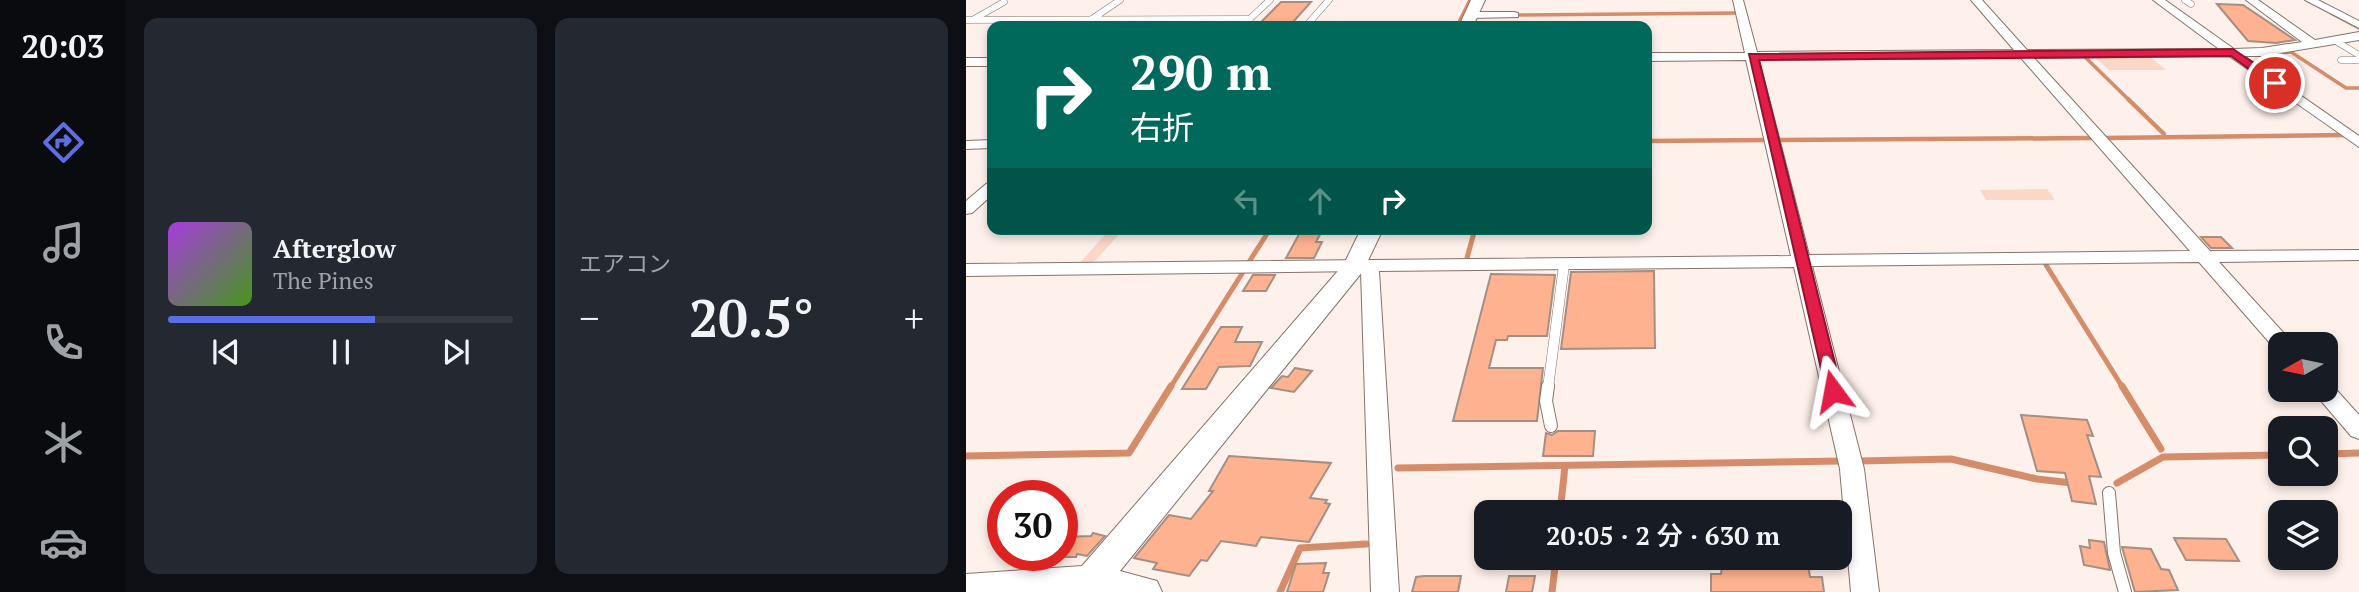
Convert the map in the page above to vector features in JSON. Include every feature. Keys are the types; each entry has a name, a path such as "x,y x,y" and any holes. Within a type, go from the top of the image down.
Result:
{"street":[{"path":"1469,21 1478,0"},
{"path":"1738,0 1852,468 1865,592"},
{"path":"1976,0 2271,332"},
{"path":"2158,0 2359,143"},
{"path":"2251,0 2313,44"},
{"path":"2310,0 2359,25"},
{"path":"1469,21 1514,15"},
{"path":"1652,57 2262,52 2359,36"},
{"path":"966,62 987,62"},
{"path":"966,145 987,144"},
{"path":"966,209 987,191"},
{"path":"1370,235 1362,266 1385,592"},
{"path":"966,270 2359,255"},
{"path":"1086,586 1362,266"},
{"path":"2334,402 2359,430"},
{"path":"966,590 1086,586 1144,592"}],"lane":[{"path":"1091,20 1120,0"},
{"path":"1248,21 1270,0"},
{"path":"1310,21 1329,0"},
{"path":"968,19 1004,2"},
{"path":"968,19 1250,19"},
{"path":"2334,40 2359,58"},
{"path":"2341,60 2359,58"},
{"path":"1551,426 1546,401 1564,265"},
{"path":"2109,493 2115,553 2125,592"}],"shaded area":[{"path":"2092,55 2148,55 2166,70 2109,70"},
{"path":"2047,189 2055,200 1986,200 1980,190"},
{"path":"1105,235 1119,235 1092,264 1078,265"}],"building":[{"path":"1281,2 1311,2 1294,21 1262,21"},
{"path":"2217,4 2243,5 2295,40 2276,43 2248,41"},
{"path":"1299,235 1320,235 1316,242 1322,242 1314,258 1286,258"},
{"path":"2201,237 2221,237 2232,248 2211,248"},
{"path":"1654,271 1655,348 1561,349 1571,272"},
{"path":"1491,274 1555,275 1547,336 1508,336 1507,340 1496,340 1489,368 1543,368 1537,421 1453,421"},
{"path":"1253,275 1275,275 1266,291 1243,291"},
{"path":"1221,327 1242,327 1235,342 1262,342 1250,366 1219,367 1206,389 1182,389"},
{"path":"1295,368 1312,371 1294,392 1271,388 1282,376 1288,377"},
{"path":"2021,415 2087,420 2093,436 2087,435 2101,477 2089,476 2096,504 2072,501 2065,473 2037,471"},
{"path":"1558,431 1595,431 1593,456 1543,456 1546,433 1552,435"},
{"path":"1229,456 1331,463 1310,498 1327,500 1325,503 1330,504 1309,542 1261,537 1256,546 1221,541 1207,561 1201,560 1189,576 1153,569 1157,563 1134,558 1169,515 1191,519 1213,491 1209,491"},
{"path":"1093,533 1105,536 1087,556 1078,554 1078,536 1091,536"},
{"path":"2174,538 2226,539 2239,561 2186,560"},
{"path":"2089,540 2104,542 2110,570 2084,565 2080,546 2090,548"},
{"path":"2122,547 2151,549 2161,569 2169,570 2178,590 2135,592"},
{"path":"1326,563 1323,573 1329,573 1323,592 1287,592 1296,564"},
{"path":"1722,570 1809,570 1810,577 1822,577 1824,592 1711,592 1711,574 1721,574"},
{"path":"1461,576 1458,592 1412,592 1416,577"},
{"path":"1509,576 1535,576 1532,592 1506,592"}],"waterway":[{"path":"1460,21 1470,0"},
{"path":"1520,15 1738,13"},
{"path":"2331,13 2359,28"},
{"path":"2265,55 2291,52 2346,88 2359,88"},
{"path":"2084,56 2129,100"},
{"path":"2128,99 2164,134"},
{"path":"2106,138 2345,135"},
{"path":"1779,140 2091,138"},
{"path":"1652,141 1768,140"},
{"path":"1249,262 1266,235"},
{"path":"1467,258 1473,235"},
{"path":"2046,265 2123,388"},
{"path":"1170,388 1243,272"},
{"path":"966,456 1129,453 1171,386"},
{"path":"2122,386 2161,449"},
{"path":"2338,454 2359,453"},
{"path":"2117,483 2163,457 2268,455"},
{"path":"1860,461 1951,459 2037,479 2072,483"},
{"path":"1398,468 1842,461"},
{"path":"1561,500 1565,466"},
{"path":"1280,592 1300,548 1366,544"},
{"path":"1552,592 1555,570"}],"route":[{"path":"1833,391 1753,57 2233,52 2275,83"}]}
